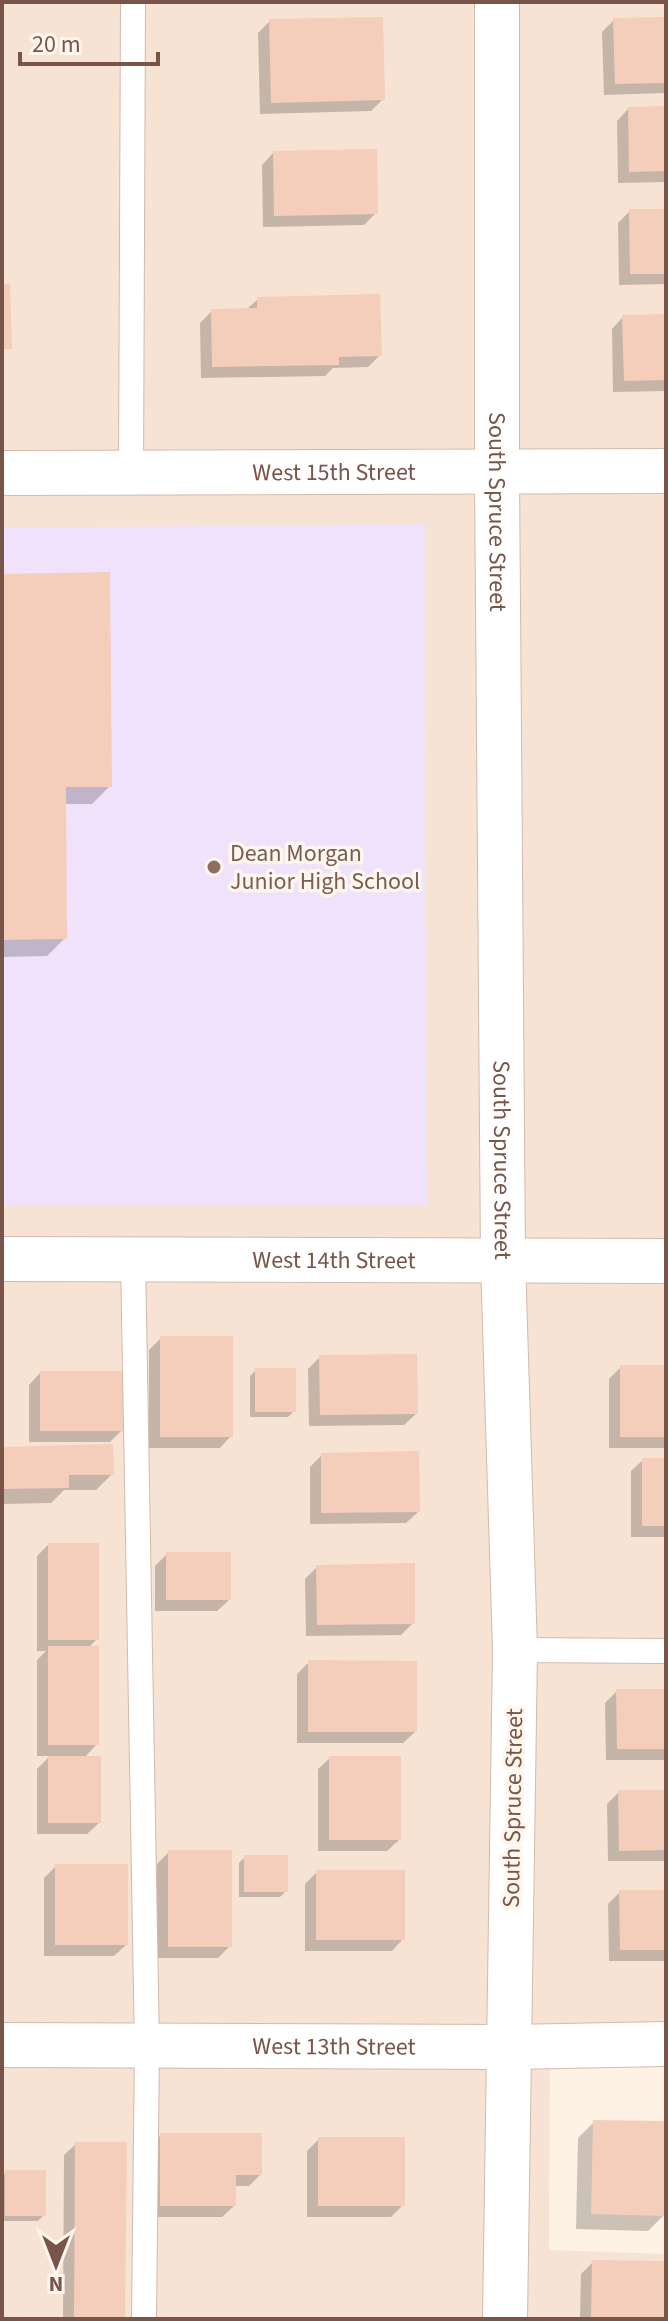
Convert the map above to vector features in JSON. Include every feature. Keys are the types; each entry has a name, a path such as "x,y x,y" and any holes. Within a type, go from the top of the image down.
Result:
{"street":[{"name":"South Spruce Street","path":"497,2 503,1261 515,1650 505,2319"},
{"name":"West 15th Street","path":"2,473 666,471"},
{"name":"West 14th Street","path":"2,1259 666,1261"},
{"name":"West 13th Street","path":"2,2045 511,2047 666,2044"}],"lane":[{"path":"131,473 133,2"},
{"path":"133,1258 147,2047 144,2319"},
{"path":"515,1650 666,1651"}],"shaded area":[{"path":"2,2 666,2 666,2024 550,2024 549,2250 666,2254 666,2319 2,2319"},
{"name":"Dean Morgan Junior High School","path":"425,524 427,1206 2,1206 2,528"}],"building":[{"path":"383,17 385,100 271,103 269,19"},
{"path":"666,17 666,83 615,84 613,18"},
{"path":"666,106 666,171 629,172 628,107"},
{"path":"377,149 378,214 274,216 273,151"},
{"path":"629,209 666,209 666,274 630,274"},
{"path":"2,284 10,284 12,349 2,349"},
{"path":"380,294 382,356 339,357 339,365 212,367 211,309 257,308 257,297"},
{"path":"666,314 666,380 624,381 622,315"},
{"path":"110,572 112,787 66,787 67,939 2,940 2,574"},
{"path":"160,1336 233,1336 233,1437 160,1437"},
{"path":"417,1354 418,1414 320,1415 319,1355"},
{"path":"620,1365 666,1365 666,1437 620,1437"},
{"path":"255,1368 296,1368 296,1412 255,1412"},
{"path":"40,1371 124,1371 124,1431 40,1431"},
{"path":"113,1444 114,1475 69,1475 69,1488 2,1489 2,1447"},
{"path":"419,1451 420,1512 321,1513 321,1453"},
{"path":"642,1458 666,1458 666,1526 642,1526"},
{"path":"48,1543 99,1543 99,1640 48,1640"},
{"path":"166,1552 231,1552 231,1600 166,1600"},
{"path":"415,1563 415,1624 317,1625 316,1565"},
{"path":"48,1646 99,1646 99,1745 48,1745"},
{"path":"308,1660 417,1661 417,1732 308,1732"},
{"path":"616,1689 666,1689 666,1749 617,1749"},
{"path":"48,1756 101,1756 101,1823 48,1823"},
{"path":"329,1756 401,1756 401,1840 329,1840"},
{"path":"618,1790 666,1790 666,1850 619,1851"},
{"path":"168,1850 232,1850 232,1947 168,1947"},
{"path":"244,1855 288,1855 288,1892 244,1892"},
{"path":"55,1864 128,1864 128,1945 55,1945"},
{"path":"316,1870 405,1870 405,1940 316,1940"},
{"path":"619,1890 666,1890 666,1950 620,1950"},
{"path":"593,2120 666,2121 666,2216 591,2214"},
{"path":"160,2133 262,2133 262,2175 236,2175 236,2206 160,2206"},
{"path":"318,2137 405,2137 405,2206 318,2206"},
{"path":"75,2142 127,2142 125,2319 74,2319"},
{"path":"5,2170 46,2170 46,2216 5,2216"},
{"path":"592,2260 666,2261 666,2319 591,2319"}],"place":[{"name":"Dean Morgan Junior High School","path":"214,867"}]}
